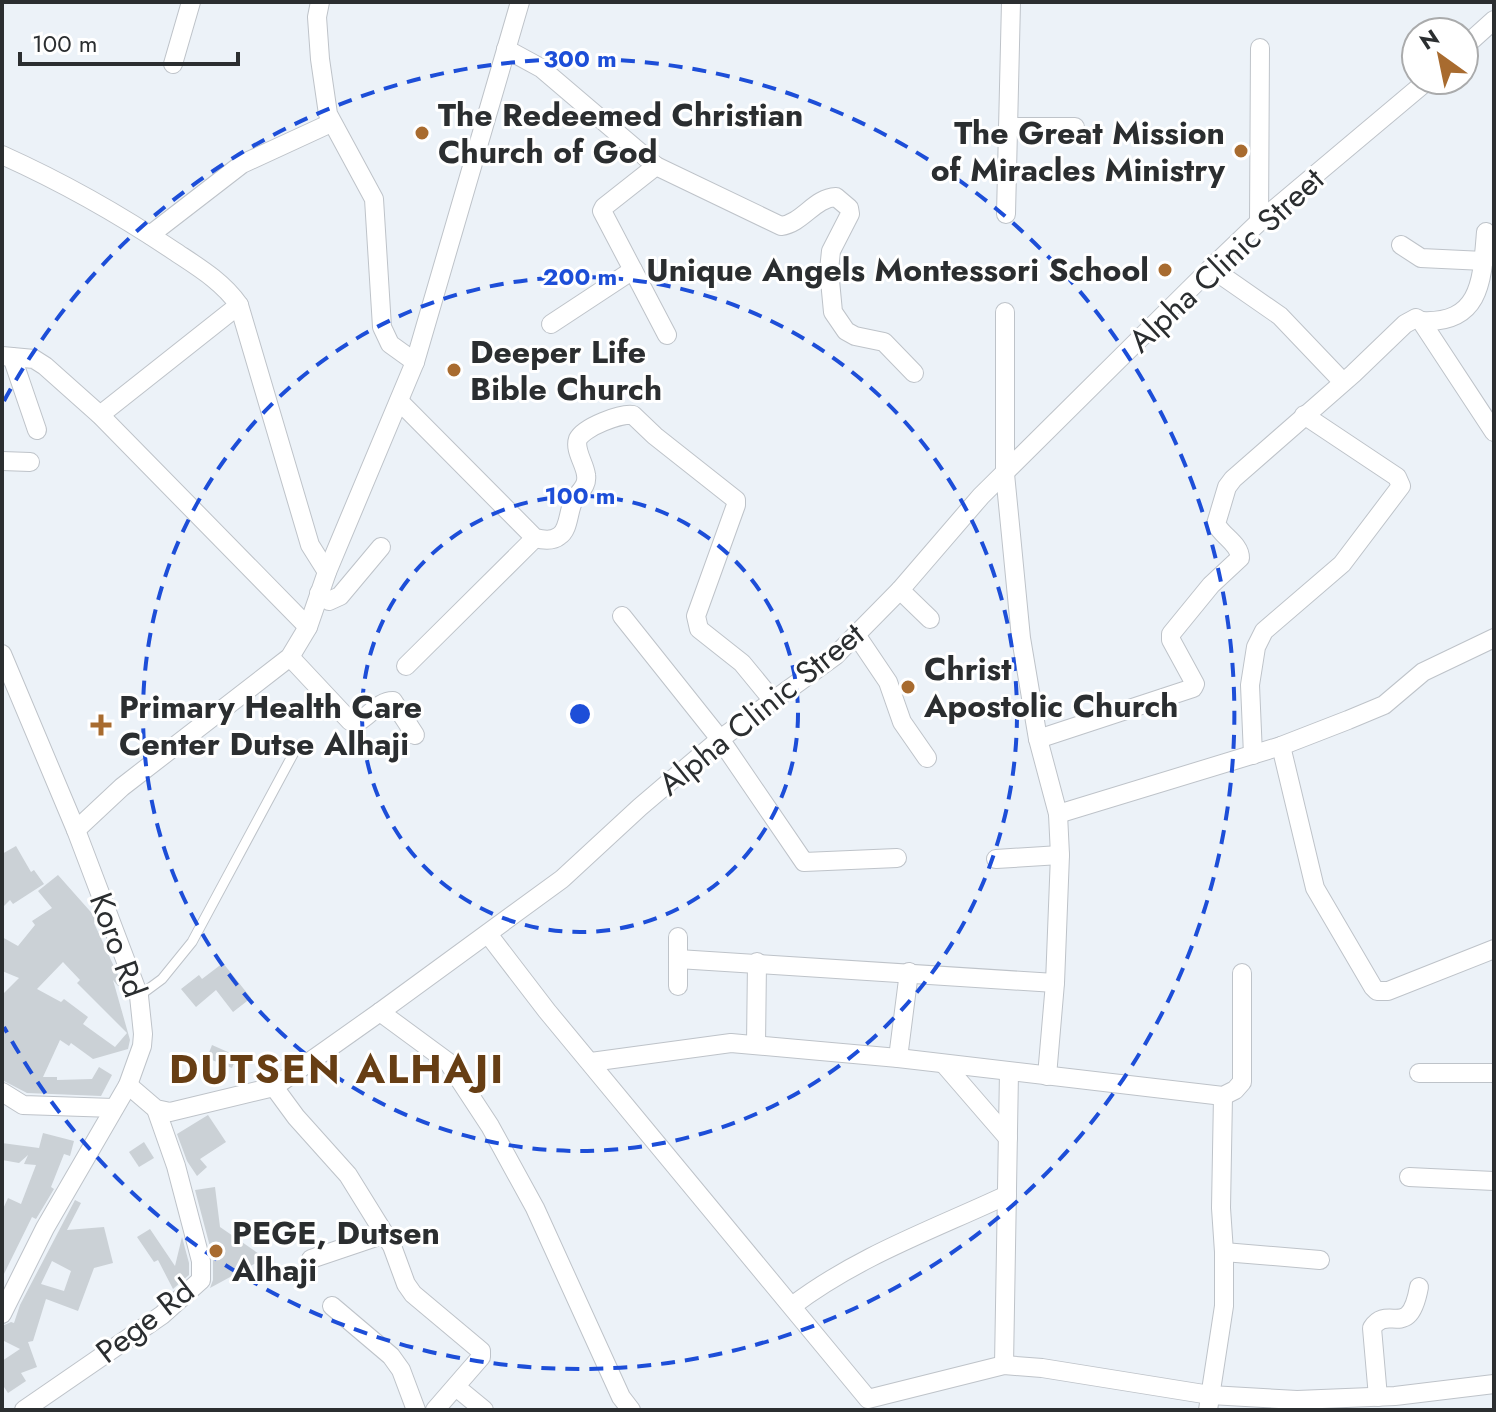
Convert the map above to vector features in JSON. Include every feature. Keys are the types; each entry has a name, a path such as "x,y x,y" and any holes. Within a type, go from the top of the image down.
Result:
{"street":[{"path":"173,64 191,2"},
{"path":"320,2 317,17 320,59 331,123 374,199 382,327 385,337 399,353 415,362"},
{"path":"76,830 134,777 290,657 308,627 327,572 415,362 520,2"},
{"path":"1006,214 1011,2"},
{"path":"1259,222 1260,48"},
{"path":"506,49 551,75 656,166 781,226 794,222 824,199 836,197 849,208 850,214 831,251 829,270 833,312 846,331 884,342 914,373"},
{"name":"Alpha Clinic Street","path":"156,1109 182,1111 274,1087 562,879 720,739 774,702 857,636 981,496 1211,268 1259,222 1409,96"},
{"path":"150,235 242,164 331,123"},
{"path":"1008,127 1075,127"},
{"path":"2,155 57,180 150,235 217,280 239,305 310,545 327,572"},
{"path":"656,166 602,211 667,335"},
{"path":"1038,739 1194,686 1171,640 1171,634 1211,585 1240,558 1239,549 1220,532 1216,524 1227,487 1405,324 1416,318 1441,322 1463,313 1476,298 1486,232"},
{"path":"1401,245 1421,258 1484,261"},
{"path":"1211,268 1280,316 1342,381"},
{"path":"551,324 633,270"},
{"path":"100,415 239,305"},
{"path":"1005,312 1005,474 1021,638 1038,739 1058,814 1060,855 1055,983 1047,1076"},
{"path":"1421,321 1494,432"},
{"path":"7,356 40,362 100,415 308,627"},
{"path":"7,356 37,430"},
{"path":"399,401 535,538 549,539 563,534 572,505 585,486 587,475 577,445 578,438 585,431 619,414 633,415 736,500 696,622 699,629 742,663 774,702"},
{"path":"1253,755 1250,685 1256,647 1264,631 1342,564 1401,486 1397,477 1304,415"},
{"path":"2,461 30,462"},
{"path":"406,666 535,538"},
{"path":"319,593 329,601 340,596 381,547"},
{"path":"900,590 930,619"},
{"path":"622,616 720,739 804,862 897,858"},
{"path":"857,636 888,682 902,722 927,758"},
{"path":"1058,814 1281,746 1384,705 1423,672 1494,638"},
{"name":"Koro Rd","path":"2,654 76,830 139,996 142,1046 128,1085 45,1228 2,1314"},
{"path":"290,657 350,721 356,723 364,720 381,704 393,701 415,735"},
{"path":"1281,746 1315,888 1377,991 1388,991 1494,949"},
{"path":"996,859 1060,855"},
{"path":"488,934 547,1011 868,1399 1004,1365 1042,1368 1209,1403 1390,1401 1494,1384"},
{"path":"678,937 678,986"},
{"path":"678,959 1055,983"},
{"path":"756,1045 757,962"},
{"path":"898,1058 909,972"},
{"path":"591,1062 731,1043 898,1058 1223,1096 1242,1082 1242,973"},
{"path":"380,1012 448,1062 482,1113 535,1208 620,1406"},
{"path":"944,1064 1008,1138"},
{"path":"1004,1365 1009,1072"},
{"path":"1419,1073 1494,1073"},
{"path":"128,1085 156,1109"},
{"path":"274,1087 296,1117 342,1166 395,1251 406,1284 413,1294 481,1351 481,1357 435,1410"},
{"path":"2,1092 23,1105 114,1108"},
{"path":"1209,1403 1224,1306 1221,1208 1223,1096"},
{"name":"Pege Rd","path":"24,1410 162,1315 201,1280 201,1261 176,1166 156,1109"},
{"path":"1409,1177 1494,1181"},
{"path":"792,1306 824,1282 865,1258 930,1232 1007,1195"},
{"path":"311,1259 385,1234"},
{"path":"1224,1252 1320,1260"},
{"path":"1390,1401 1372,1328 1380,1320 1410,1315 1415,1309 1419,1287"},
{"path":"332,1306 391,1356 401,1370 416,1410"},
{"path":"456,1387 484,1410"}],"lane":[{"path":"139,996 162,979 192,942 298,745"}],"building":[{"path":"16,846 31,872 34,870 44,884 13,904 10,900 2,908 2,854"},
{"path":"58,875 97,919 94,923 122,984 118,986 113,980 130,1040 128,1049 93,1059 71,1043 69,1046 60,1040 43,1077 57,1077 57,1080 92,1079 99,1067 112,1075 101,1096 27,1093 2,1080 2,995 19,978 2,971 2,937 18,946 35,925 32,921 52,908 38,891","holes":["63,962 80,980 77,983 127,1033 115,1047 83,1024 88,1017 64,999 61,1002 37,989"]},
{"path":"223,963 251,998 233,1012 216,990 196,1007 181,989 199,975 202,979"},
{"path":"212,1045 237,1056 232,1068 207,1058"},
{"path":"208,1115 226,1142 200,1159 207,1167 197,1176 187,1161 177,1134"},
{"path":"43,1133 74,1141 70,1156 64,1154 51,1187 54,1189 36,1219 32,1217 2,1278 2,1211 8,1198 21,1204 36,1165 24,1164 28,1155 19,1163 2,1160 2,1143 39,1148"},
{"path":"144,1142 154,1158 139,1167 129,1152"},
{"path":"215,1187 220,1227 265,1258 210,1288 213,1258 195,1190"},
{"path":"75,1200 81,1203 67,1230 104,1227 113,1263 94,1268 78,1311 46,1299 33,1341 28,1342 37,1367 21,1373 26,1381 8,1393 2,1384 2,1361 20,1349 2,1340 2,1326 14,1323 20,1305","holes":["52,1261 71,1271 64,1291 41,1284"]},
{"path":"150,1229 175,1266 182,1237 189,1275 173,1289 158,1260 154,1262 137,1237"}],"place":[{"name":"The Redeemed Christian Church of God","path":"422,133"},
{"name":"The Great Mission of Miracles Ministry","path":"1241,151"},
{"name":"Unique Angels Montessori School","path":"1165,270"},
{"name":"Deeper Life Bible Church","path":"454,370"},
{"name":"Christ Apostolic Church","path":"908,687"},
{"name":"Primary Health Care Center Dutse Alhaji","path":"101,725"},
{"name":"PEGE, Dutsen Alhaji","path":"216,1251"}],"district":[{"name":"DUTSEN ALHAJI","path":"337,1069"}]}
